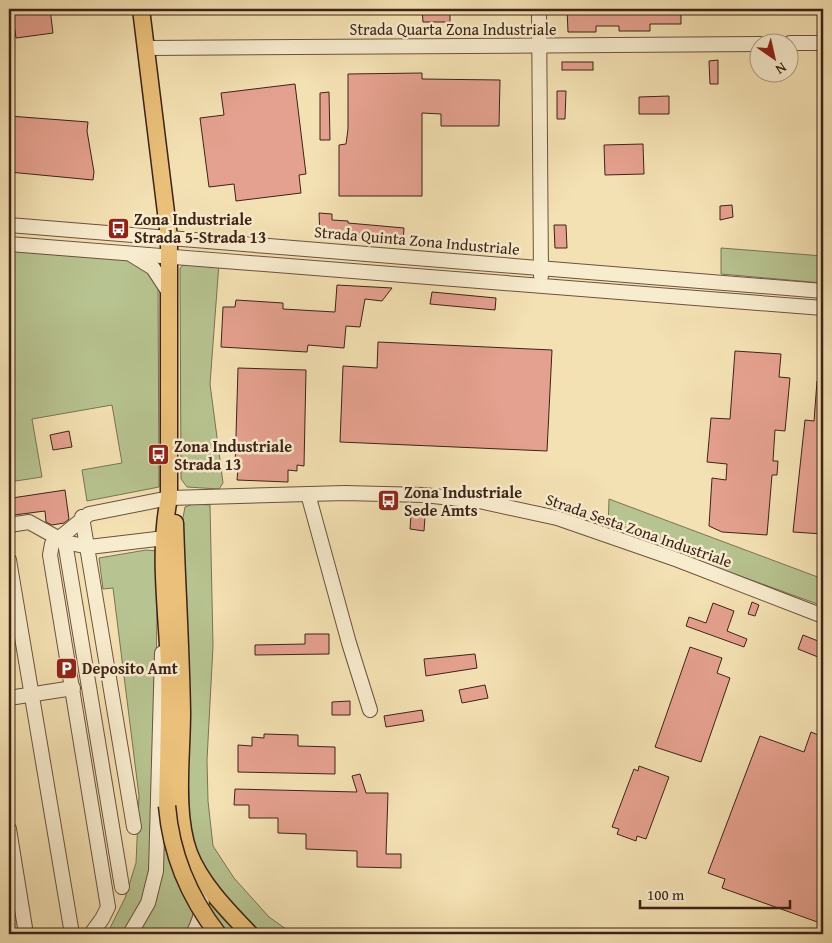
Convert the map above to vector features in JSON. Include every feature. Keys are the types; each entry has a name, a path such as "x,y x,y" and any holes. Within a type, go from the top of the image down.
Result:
{"main road":[{"path":"141,9 147,48 169,255 169,498 164,538 166,628 169,665 167,806 172,835 182,872 199,908 218,934"},
{"path":"169,498 175,516 182,713 181,809 189,853 223,905 250,934"}],"street":[{"path":"539,9 541,287"},
{"path":"800,43 823,43"},
{"name":"Strada Quarta Zona Industriale","path":"147,48 539,47 750,44"},
{"name":"Strada Quinta Zona Industriale","path":"9,225 823,291"},
{"path":"9,244 169,255 541,287 823,308"},
{"path":"127,253 148,263 160,277 170,294"},
{"path":"608,292 610,274"},
{"path":"308,494 349,643 370,710"},
{"name":"Strada Sesta Zona Industriale","path":"82,517 169,498 308,494 424,495 479,501 557,518 678,560 823,616"},
{"path":"82,517 61,540 52,544 50,556 108,907 91,934"},
{"path":"82,517 89,547 134,827"},
{"path":"9,525 29,522 61,540 89,547 164,538"},
{"path":"61,540 122,887"},
{"path":"9,560 72,934"},
{"path":"130,934 148,903 156,871 161,665 166,628"},
{"path":"9,698 73,688"},
{"path":"9,830 26,934"},
{"path":"189,853 202,894 203,907 193,934"},
{"path":"214,934 222,934"}],"green space":[{"path":"721,248 823,256 823,283 721,274"},
{"path":"9,251 133,260 145,267 158,283 159,487 87,501 82,470 122,463 112,405 32,419 42,477 9,482"},
{"path":"186,263 219,263 210,384 223,483 219,489 187,487 181,479 180,268"},
{"path":"609,499 823,579 823,606 608,528"},
{"path":"193,504 210,505 213,646 207,760 208,801 213,846 234,878 269,917 293,934 256,934 207,878 190,832 181,528 185,507"},
{"path":"146,550 158,551 153,860 146,897 125,934 107,934 125,898 136,863 139,796 113,588 103,589 99,558"},
{"path":"163,818 198,916 189,933 136,934"},
{"path":"207,897 241,934 221,931 197,933"}],"building":[{"path":"12,9 50,9 53,33 16,38"},
{"path":"422,9 450,9 450,22 423,22"},
{"path":"567,9 681,9 681,24 650,24 650,31 619,31 619,26 596,26 596,32 568,32"},
{"path":"718,60 718,84 710,84 709,61"},
{"path":"562,62 593,62 593,70 562,70"},
{"path":"422,73 422,79 500,80 499,126 441,126 441,114 422,113 422,196 339,196 339,145 346,144 348,129 348,74"},
{"path":"295,84 306,174 299,175 301,193 236,201 234,184 209,187 200,118 224,115 221,93"},
{"path":"557,91 566,91 565,119 557,119"},
{"path":"329,92 330,140 320,140 320,93"},
{"path":"669,96 669,114 639,114 639,97"},
{"path":"9,116 88,122 87,131 94,172 93,180 9,172"},
{"path":"643,144 644,174 605,175 604,145"},
{"path":"732,205 733,217 720,220 720,206"},
{"path":"319,213 332,214 332,220 348,221 348,223 404,228 403,241 320,235"},
{"path":"554,225 566,225 567,248 555,248"},
{"path":"337,285 392,288 382,301 365,299 360,327 346,326 344,348 308,345 307,352 221,347 223,307 235,307 236,300 283,303 283,309 335,312"},
{"path":"432,292 496,298 495,310 430,304"},
{"path":"378,342 552,350 547,451 340,442 343,366 377,368"},
{"path":"735,351 781,354 779,377 790,378 785,431 775,430 773,461 778,461 777,475 772,475 767,535 722,532 709,526 712,478 726,480 727,464 707,462 711,418 730,419"},
{"path":"238,368 306,370 304,466 297,465 297,471 288,470 288,482 237,480 238,469 235,469"},
{"path":"817,381 823,381 823,534 793,532 805,420 814,421"},
{"path":"69,431 72,447 53,450 50,435"},
{"path":"65,490 69,519 64,523 52,525 46,522 45,511 14,515 12,498"},
{"path":"411,515 425,517 424,531 410,529"},
{"path":"752,602 759,605 755,616 748,614"},
{"path":"713,603 734,611 727,631 747,639 744,647 686,626 689,617 706,623"},
{"path":"305,634 329,634 329,654 255,655 255,645 305,644"},
{"path":"803,635 823,643 823,659 798,649"},
{"path":"690,647 722,658 717,673 730,678 701,762 655,747"},
{"path":"475,654 477,668 426,676 424,659"},
{"path":"485,685 488,698 462,703 459,690"},
{"path":"350,701 350,715 332,715 332,702"},
{"path":"422,710 424,721 386,727 384,716"},
{"path":"811,732 823,737 823,924 722,888 725,879 708,873 760,736 804,752"},
{"path":"264,734 298,735 298,746 335,747 335,774 238,772 238,745 252,746 252,737 264,738"},
{"path":"639,766 669,777 646,839 637,836 636,841 617,834 619,829 612,827 634,769 638,771"},
{"path":"360,774 366,793 388,793 386,854 401,854 401,868 357,867 357,851 306,849 306,834 278,833 278,818 249,818 249,805 234,805 235,789 357,792 352,776"}],"place":[{"name":"Zona Industriale Strada 5-Strada 13","path":"118,228"},
{"name":"Zona Industriale Strada 13","path":"158,455"},
{"name":"Zona Industriale Sede Amts","path":"388,501"},
{"name":"Deposito Amt","path":"66,668"}]}
